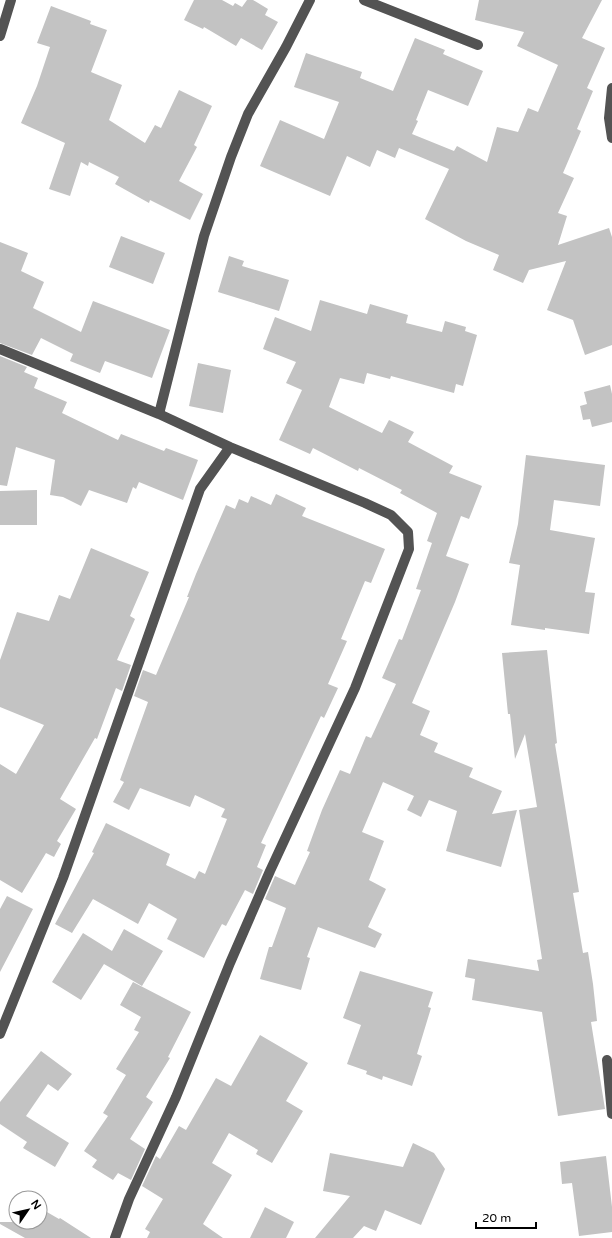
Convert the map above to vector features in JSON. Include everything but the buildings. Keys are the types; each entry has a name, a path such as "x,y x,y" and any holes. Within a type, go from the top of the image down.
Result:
{"street":[{"path":"0,36 11,0"},
{"path":"159,414 204,236 231,157 248,114 286,47 310,0"},
{"path":"364,0 478,45"},
{"path":"612,88 609,118 612,138"},
{"path":"0,349 159,414 230,447 392,516 408,532 409,549 355,688 264,885 230,963 176,1097 129,1199 115,1238"},
{"path":"0,1034 63,878 200,489 230,447"},
{"path":"607,1060 612,1114"}]}
